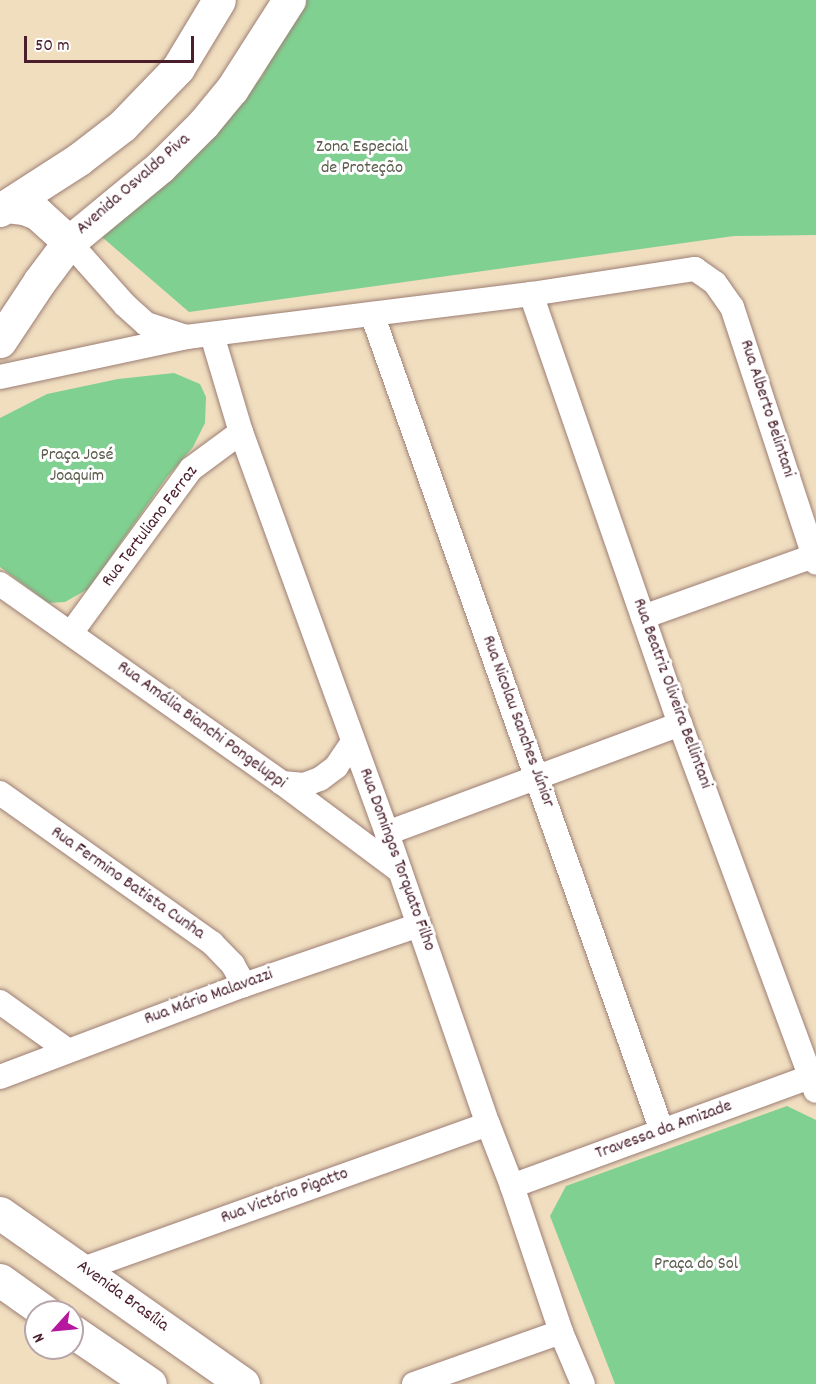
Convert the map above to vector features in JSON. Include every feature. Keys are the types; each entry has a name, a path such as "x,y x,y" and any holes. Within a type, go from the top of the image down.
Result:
{"main road":[{"path":"3,208 79,159 122,126 178,68 219,0"},
{"name":"Avenida Osvaldo Piva","path":"0,341 69,242 160,167 203,124 232,89 289,0"},
{"path":"3,208 24,207 37,213 69,242"},
{"name":"Avenida Brasília","path":"0,1213 83,1269 243,1384"},
{"path":"5,1289 24,1300"},
{"path":"84,1338 150,1384"}],"street":[{"path":"69,242 125,305 146,324 186,337"},
{"name":"Rua Alberto Belintani","path":"531,294 694,269 715,283 732,307 815,558"},
{"path":"0,377 186,337 531,294"},
{"name":"Rua Beatriz Oliveira Bellintani","path":"531,294 680,724 814,1081"},
{"name":"Rua Nicolau Sanches Júnior","path":"372,314 662,1131"},
{"name":"Rua Domingos Torquato Filho","path":"212,335 242,432 387,833 488,1124 512,1186 561,1332 584,1384"},
{"name":"Rua Tertuliano Ferraz","path":"71,633 191,469 242,432"},
{"path":"643,617 815,558"},
{"name":"Rua Amália Bianchi Pongeluppi","path":"0,584 282,783 400,872"},
{"path":"387,833 680,724"},
{"path":"282,783 304,785 320,779 336,767 353,742"},
{"name":"Rua Fermino Batista Cunha","path":"0,793 212,943 233,965 244,985"},
{"name":"Rua Mário Malavazzi","path":"0,1077 244,985 419,925"},
{"path":"0,1002 67,1050"},
{"name":"Travessa da Amizade","path":"512,1186 662,1131 814,1081"},
{"name":"Rua Victório Pigatto","path":"83,1269 488,1124"},
{"path":"414,1384 561,1332"}],"green space":[{"name":"Zona Especial de Proteção","path":"299,0 816,0 816,235 734,236 189,312 102,237 262,77"},
{"name":"Praça José Joaquim","path":"174,373 200,384 206,397 205,423 193,447 167,477 88,589 65,602 49,603 0,567 0,418 47,394 118,379"},
{"name":"Praça do Sol","path":"787,1106 816,1120 816,1384 615,1384 550,1216 566,1186"}]}
